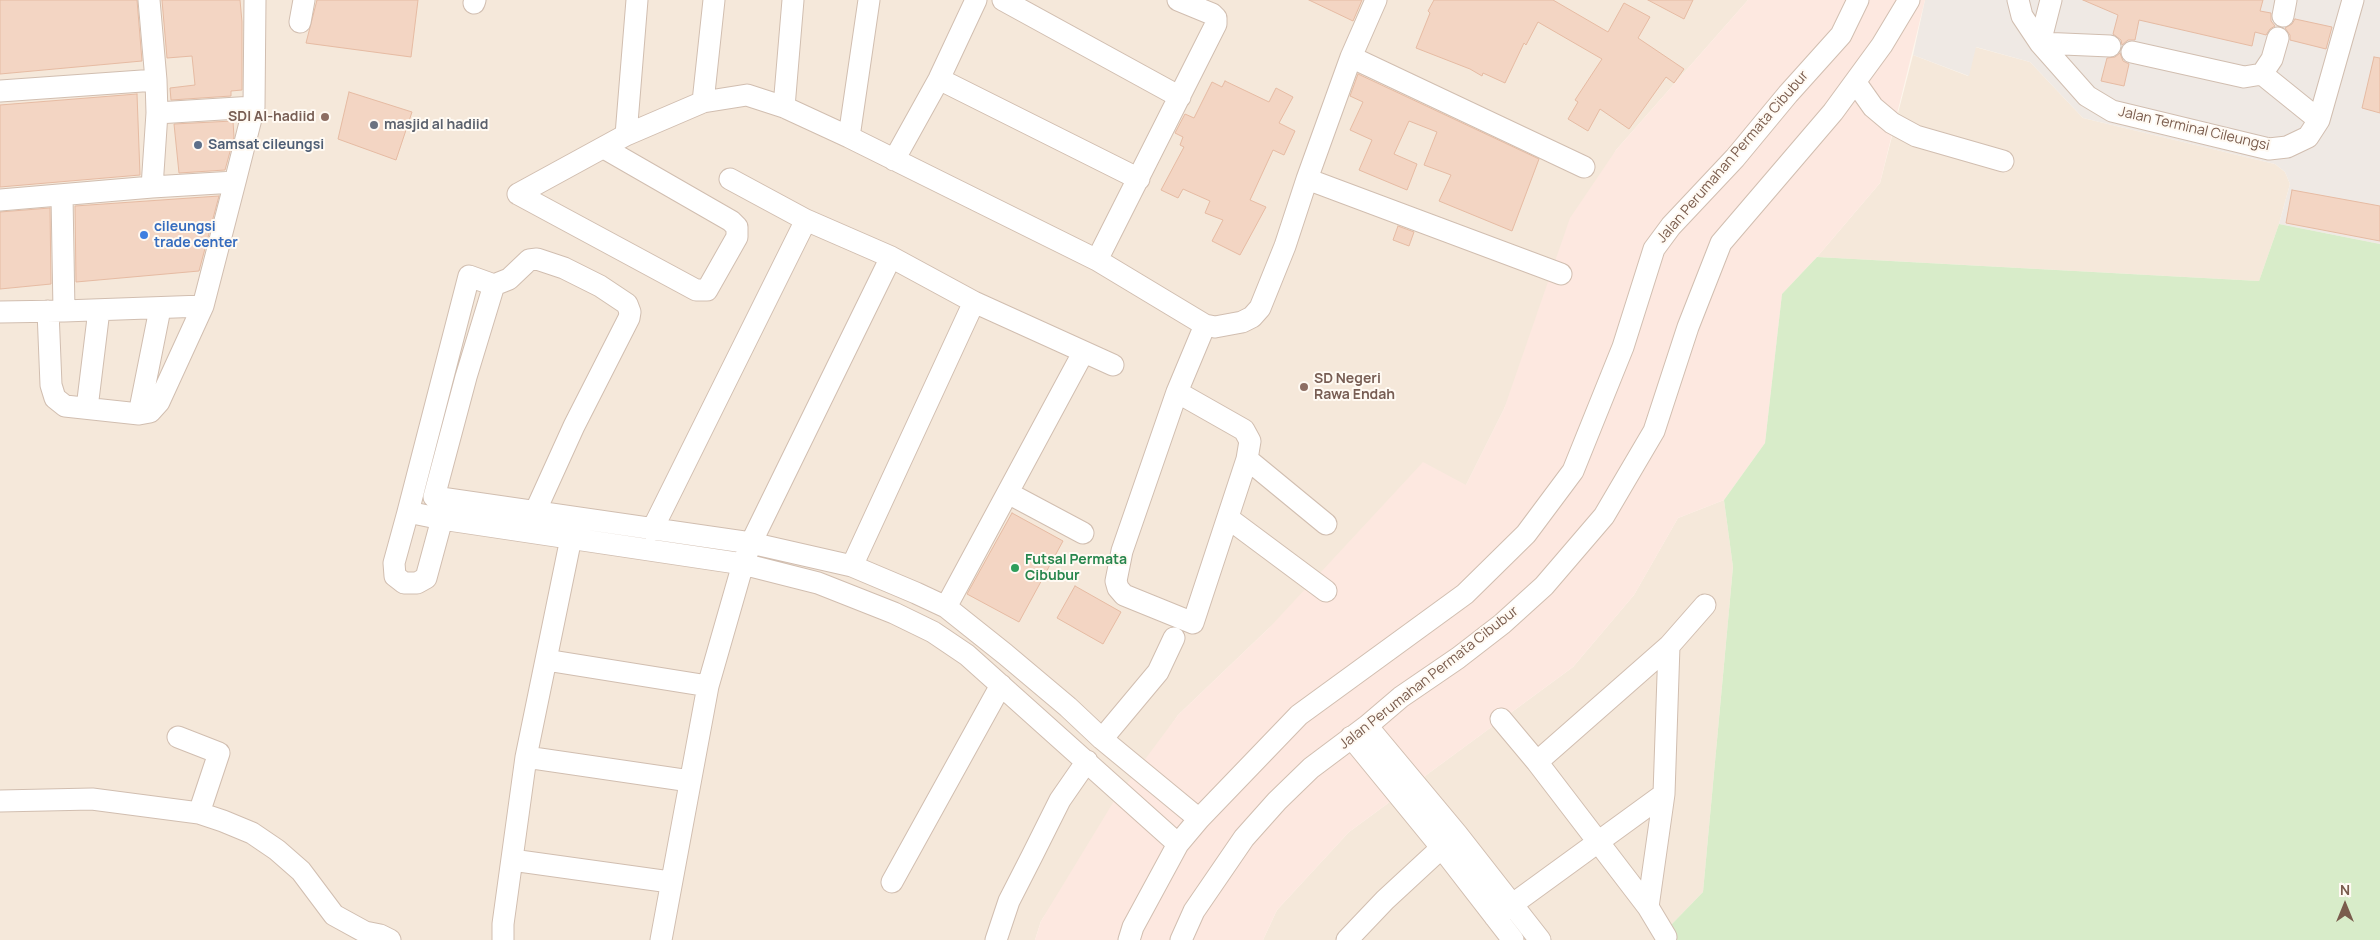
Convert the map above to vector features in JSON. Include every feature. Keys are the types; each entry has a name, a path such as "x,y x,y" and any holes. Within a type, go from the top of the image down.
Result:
{"street":[{"path":"149,0 158,114 152,187"},
{"path":"62,196 51,385 54,398 65,406 139,414 150,412 159,402 203,306 235,182 254,107 255,0"},
{"path":"300,22 304,0"},
{"path":"626,135 637,0"},
{"path":"703,102 714,0"},
{"path":"784,107 793,0"},
{"path":"849,137 869,0"},
{"path":"894,160 939,79 976,0"},
{"path":"1003,0 1180,97"},
{"path":"604,148 731,221 737,227 737,237 707,290 696,290 518,194 547,176 626,135 703,102 747,95 784,107 849,137 1097,260 1205,325 1215,327 1242,322 1252,317 1260,308 1285,246 1307,178 1351,58 1376,0"},
{"name":"Jalan Perumahan Permata Cibubur","path":"1129,940 1133,927 1178,844 1199,819 1299,714 1465,594 1526,534 1573,471 1623,347 1654,249 1671,226 1735,158 1841,34 1858,0"},
{"name":"Jalan Perumahan Permata Cibubur","path":"1181,940 1194,911 1244,838 1277,801 1311,768 1401,697 1458,658 1502,624 1544,586 1604,516 1654,430 1688,327 1721,243 1856,83 1909,0"},
{"name":"Jalan Terminal Cileungsi","path":"2018,0 2022,16 2040,43 2087,96 2112,111 2269,149 2287,147 2308,137 2319,120 2353,0"},
{"path":"2051,0 2040,43 2110,46"},
{"path":"1097,260 1217,21 1212,14 1183,1"},
{"path":"2132,52 2244,77 2262,74 2272,59 2278,38"},
{"path":"1351,58 1584,167"},
{"path":"2262,74 2319,120"},
{"path":"939,79 1139,179"},
{"path":"0,91 156,80"},
{"path":"1856,83 1873,107 1892,123 1916,136 2004,161"},
{"path":"158,114 254,107"},
{"path":"730,178 806,220 891,257 974,302 1113,365"},
{"path":"1307,178 1562,274"},
{"path":"0,200 235,182"},
{"path":"652,530 806,220"},
{"path":"661,940 670,882 708,686 747,553 891,257"},
{"path":"494,285 466,377 435,511 426,578 417,583 404,583 395,576 394,563 468,276 494,285 509,279 529,260 537,259 564,268 600,286 630,307 629,318 574,426 535,512"},
{"path":"852,566 974,302"},
{"path":"0,312 160,309 203,306"},
{"path":"139,414 160,309"},
{"path":"87,408 99,310"},
{"path":"1178,392 1244,430 1250,441 1247,458 1193,623 1124,595 1118,588 1116,572 1178,392 1205,325"},
{"path":"946,607 1083,353"},
{"path":"1247,458 1326,524"},
{"path":"1008,493 1083,533"},
{"path":"411,502 435,511 571,538 747,553 852,566 946,607 1068,707 1102,739 1199,819"},
{"path":"435,511 535,512 652,530 747,553 894,613 932,632 967,655 1178,844"},
{"path":"1228,518 1326,591"},
{"path":"503,940 503,924 526,757 571,538"},
{"path":"1537,762 1670,646 1705,604"},
{"path":"1102,739 1158,672 1174,638"},
{"path":"1648,907 1664,794 1670,646"},
{"path":"546,660 708,686"},
{"path":"892,882 1001,685"},
{"path":"1501,719 1537,762 1648,907 1666,937"},
{"path":"1359,732 1449,840 1512,904 1540,940"},
{"path":"178,737 218,753 199,813"},
{"path":"526,757 690,781"},
{"path":"996,940 1010,901 1060,800 1087,761"},
{"path":"1495,917 1664,794"},
{"path":"0,801 92,799 199,813 252,833 277,850 300,871 334,915 365,932 380,935 390,940"},
{"path":"1449,840 1495,917 1513,940"},
{"path":"1355,937 1449,840"},
{"path":"512,860 670,882"}],"shaded area":[{"path":"0,0 1748,0 1616,150 1504,409 1466,485 1269,628 1178,715 1041,921 1035,940 0,940"},
{"path":"1748,0 1925,0 1880,183 1817,257 1782,294 1765,443 1724,500 1678,518 1634,595 1573,667 1349,832 1277,910 1263,940 1035,940 1041,921 1114,801 1178,715 1269,628 1423,462 1466,485 1504,409 1570,218 1616,150"},
{"path":"1925,0 2380,0 2380,244 2279,224 2290,184 2285,172 2275,164 2083,118 2030,62 1976,47 1969,76 1913,55"},
{"path":"1975,47 2030,62 2083,118 2275,164 2285,172 2290,184 2279,224 2259,281 1817,257 1880,183 1913,55 1968,76"},
{"path":"1724,500 1733,567 1703,892 1670,926 1664,940 1263,940 1277,910 1349,832 1573,667 1634,595 1678,518"}],"green space":[{"path":"2279,224 2380,244 2380,940 1664,940 1670,926 1703,892 1733,567 1724,500 1765,443 1782,294 1817,257 2259,281"}],"building":[{"path":"0,0 137,0 142,61 0,74"},
{"path":"162,0 240,0 242,22 242,90 231,91 231,96 171,100 170,88 195,85 192,56 167,58"},
{"path":"317,0 418,0 411,57 306,43"},
{"path":"1309,0 1362,0 1353,21"},
{"path":"1434,0 1553,0 1608,32 1624,3 1650,17 1638,38 1684,69 1674,83 1666,77 1629,129 1600,109 1588,131 1568,119 1578,102 1575,100 1602,59 1538,22 1526,45 1524,43 1505,83 1483,73 1482,76 1470,69 1416,48 1430,13 1428,11"},
{"path":"1648,0 1693,0 1684,19"},
{"path":"2083,0 2263,0 2260,11 2271,13 2271,21 2275,26 2266,35 2255,32 2252,46 2139,20 2135,40 2128,40 2122,45 2121,40 2113,34 2118,15"},
{"path":"2295,19 2332,27 2326,49 2290,40 2290,35 2285,28 2292,24"},
{"path":"2120,53 2123,61 2129,64 2124,86 2101,81 2107,58 2115,57"},
{"path":"2374,57 2380,58 2380,113 2362,108"},
{"path":"1358,74 1539,159 1512,231 1439,201 1451,175 1424,165 1437,132 1409,121 1394,154 1417,164 1407,190 1359,170 1372,140 1350,130 1363,102 1350,96"},
{"path":"1225,81 1269,102 1276,88 1293,97 1279,123 1295,131 1284,155 1273,150 1250,200 1266,207 1240,255 1212,241 1223,220 1205,213 1210,201 1183,189 1178,198 1161,190 1184,147 1180,145 1183,137 1175,133 1185,114 1194,118 1212,82 1222,87"},
{"name":"masjid al hadiid","path":"349,92 412,112 396,160 338,139"},
{"path":"137,94 140,175 0,187 0,105"},
{"name":"cileungsi trade center","path":"233,121 234,137 225,170 179,173 174,124"},
{"path":"2292,190 2380,206 2380,241 2286,223"},
{"name":"cileungsi trade center","path":"219,196 199,271 76,282 75,206"},
{"path":"50,208 51,284 0,289 0,212"},
{"path":"1398,226 1414,232 1409,246 1393,240"},
{"name":"Futsal Permata Cibubur","path":"1012,513 1063,541 1019,622 967,594"},
{"name":"Futsal Permata Cibubur","path":"1075,586 1121,612 1103,644 1057,618"}],"place":[{"name":"SDI Al-hadiid","path":"325,117"},
{"name":"masjid al hadiid","path":"374,125"},
{"name":"Samsat cileungsi","path":"198,145"},
{"name":"cileungsi trade center","path":"144,235"},
{"name":"SD Negeri Rawa Endah","path":"1304,387"},
{"name":"Futsal Permata Cibubur","path":"1015,568"}]}
